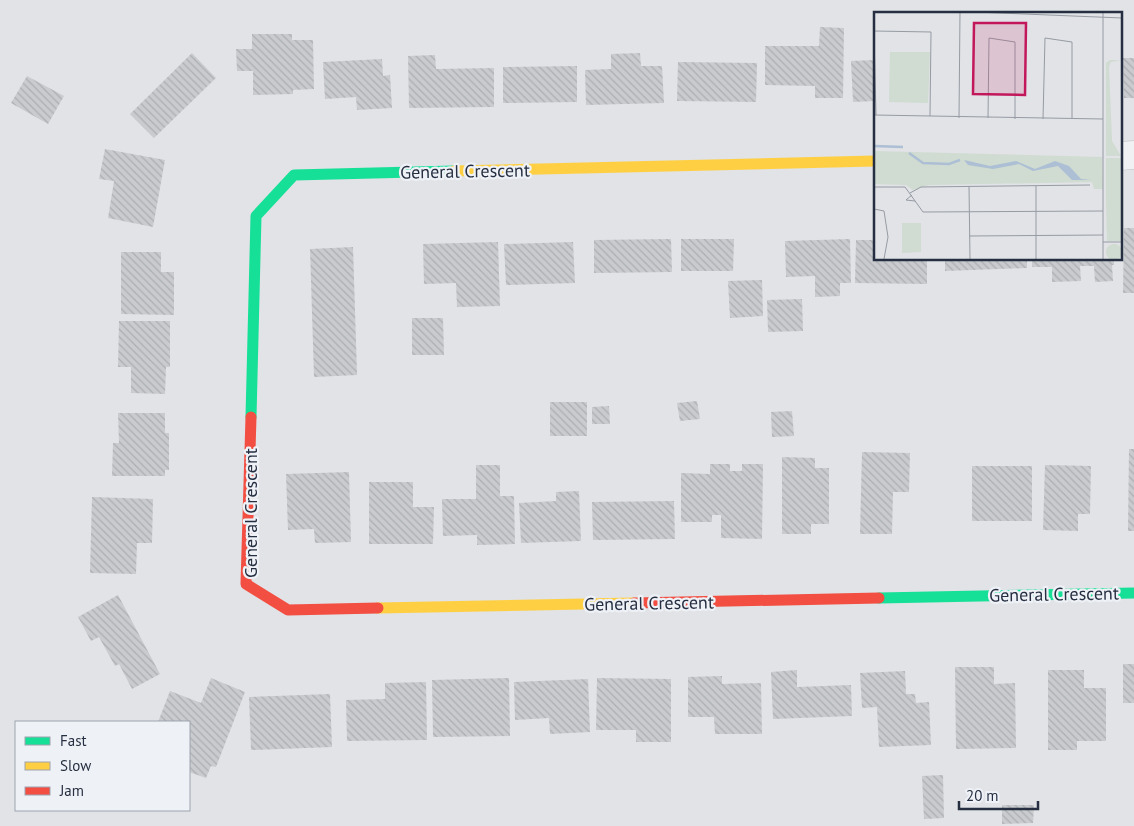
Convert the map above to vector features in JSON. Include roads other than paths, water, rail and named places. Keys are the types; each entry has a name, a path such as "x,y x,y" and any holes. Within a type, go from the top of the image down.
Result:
{"street":[{"name":"General Crescent","path":"874,161 294,175 256,216 246,584 288,610 1134,593"}]}
